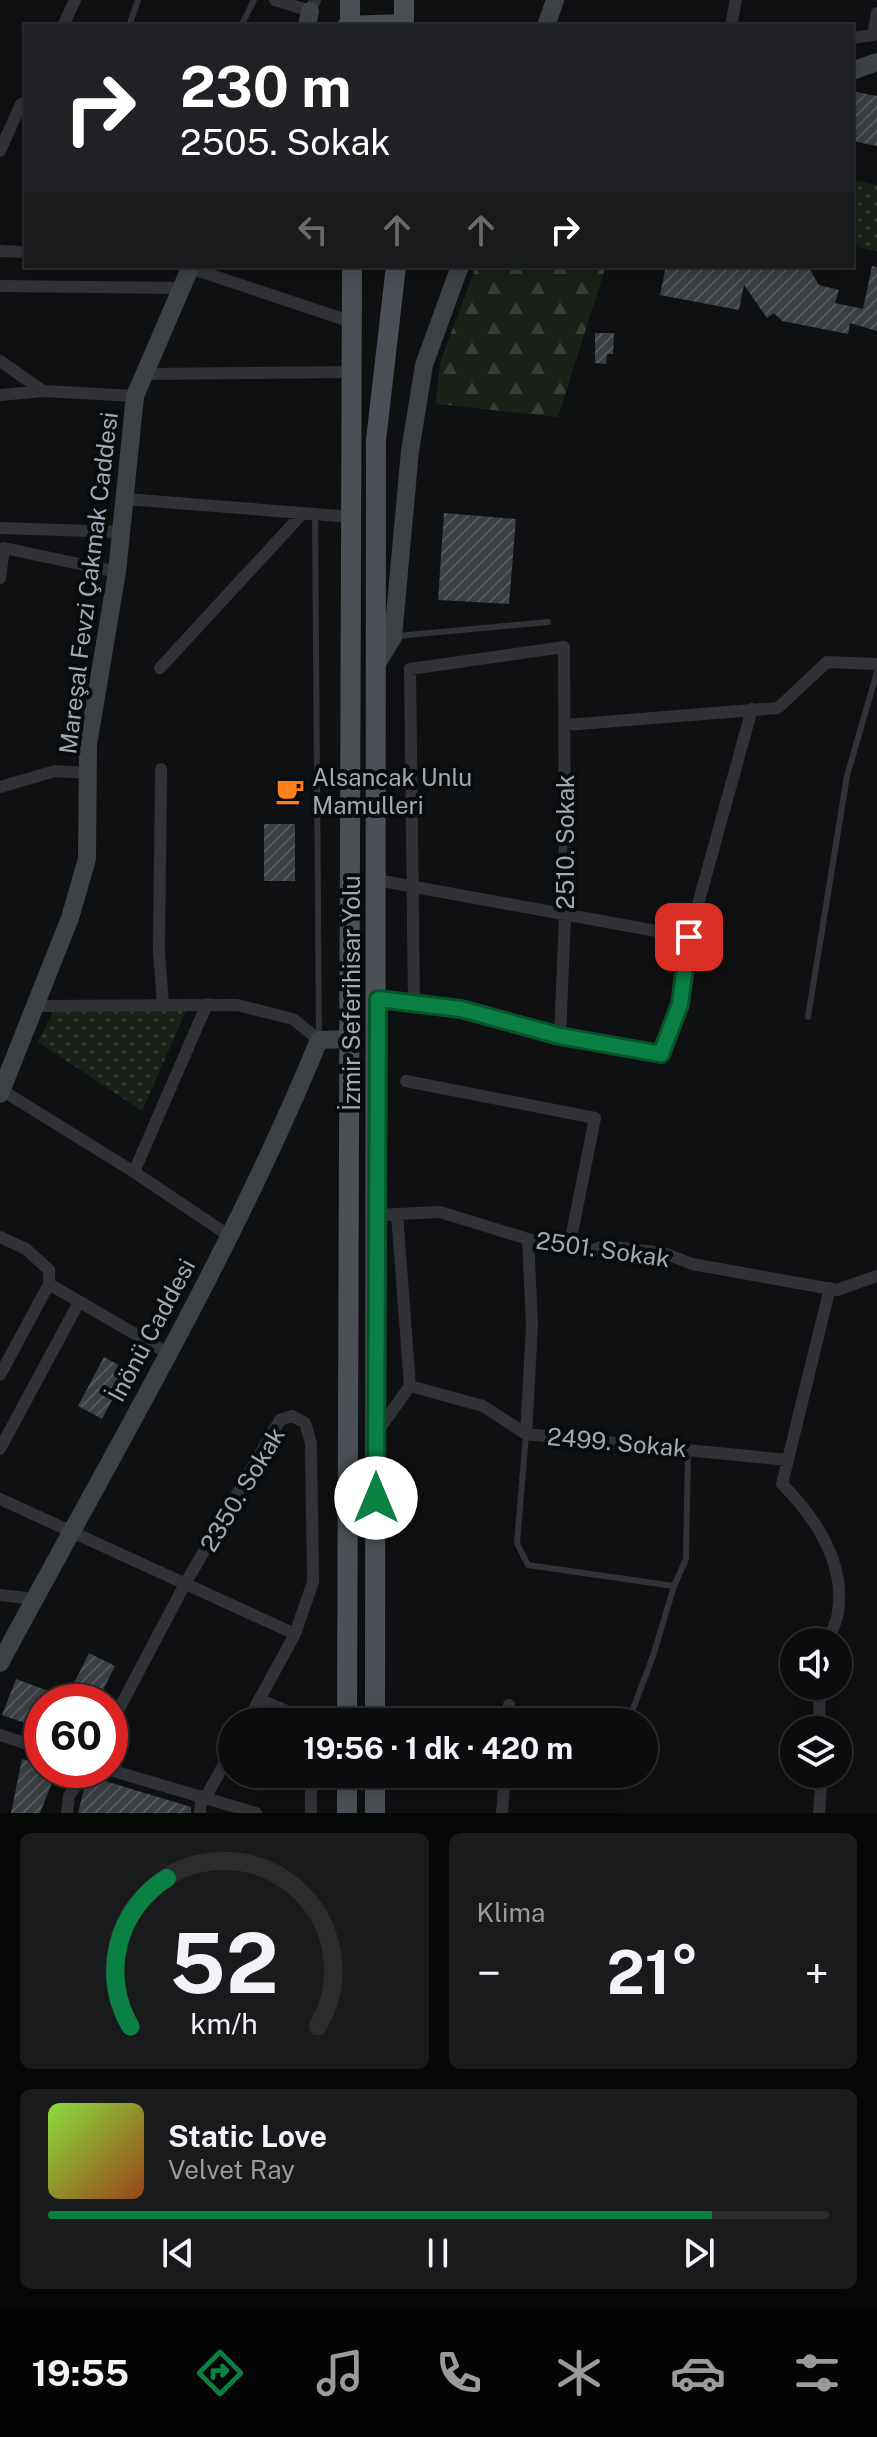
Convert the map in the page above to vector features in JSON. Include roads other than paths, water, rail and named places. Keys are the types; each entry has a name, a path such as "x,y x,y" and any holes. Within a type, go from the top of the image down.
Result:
{"main road":[{"path":"349,24 350,0"},
{"path":"404,0 404,24"},
{"name":"İzmir Seferihisar Yolu","path":"347,1708 352,268"},
{"name":"İzmir Seferihisar Yolu","path":"375,1708 376,1434 387,1215 378,999 376,440 396,268"},
{"path":"347,1788 347,1813"},
{"path":"375,1788 375,1813"}],"street":[{"path":"64,24 75,0"},
{"path":"275,0 311,12"},
{"path":"547,24 555,0"},
{"path":"731,24 736,0"},
{"path":"854,38 875,35 877,13"},
{"path":"854,70 877,62"},
{"path":"0,151 21,104"},
{"path":"0,251 24,252"},
{"name":"Mareşal Fevzi Çakmak Caddesi","path":"1,1091 70,918 87,859 88,744 117,572 135,396 191,268"},
{"path":"194,268 352,322"},
{"path":"376,665 393,637 410,451 424,365 459,268"},
{"path":"0,286 182,288"},
{"path":"0,361 43,391"},
{"path":"145,374 352,372"},
{"path":"0,395 43,391 135,396"},
{"path":"126,499 352,517"},
{"path":"160,668 308,514"},
{"path":"0,528 122,532"},
{"path":"0,578 4,548 117,572"},
{"name":"2510. Sokak","path":"414,888 410,669 564,647 565,917 560,1036"},
{"path":"566,725 778,708 827,662 877,664"},
{"path":"378,999 461,1009 560,1036 661,1054 680,1004 689,937 752,709"},
{"path":"161,769 159,952 163,1004"},
{"path":"0,787 55,771 90,773"},
{"path":"377,880 565,917 689,937"},
{"path":"414,888 414,1002"},
{"path":"134,1172 207,1004"},
{"path":"35,1006 237,1005 293,1019 319,1040 348,1039"},
{"name":"İnönü Caddesi","path":"0,1663 228,1235 287,1118 319,1040"},
{"path":"406,1081 595,1118 569,1248"},
{"path":"1,1091 134,1172 228,1235"},
{"name":"2501. Sokak","path":"387,1215 440,1212 528,1239 586,1252 605,1246 664,1253 692,1264 830,1288"},
{"path":"376,1434 410,1386 387,1215"},
{"path":"0,1237 26,1249 49,1270 49,1284 0,1375"},
{"path":"526,1434 532,1325 528,1239"},
{"path":"832,1628 838,1612 836,1567 810,1513 782,1484 830,1288 837,1290 877,1276"},
{"path":"49,1284 166,1352"},
{"path":"0,1449 79,1302"},
{"name":"2499. Sokak","path":"410,1386 483,1406 526,1434 788,1460"},
{"name":"2350. Sokak","path":"128,1692 185,1584 280,1420 292,1416 305,1423 311,1443 313,1582 295,1634 254,1708"},
{"path":"0,1499 295,1634"},
{"path":"0,1595 34,1599"},
{"path":"259,1699 281,1708"},
{"path":"0,1735 24,1743"},
{"path":"200,1813 204,1797 218,1773"},
{"path":"128,1775 256,1813"},
{"path":"67,1813 69,1796 74,1788"},
{"path":"311,1788 311,1813"},
{"path":"502,1813 504,1788"},
{"path":"819,1813 821,1788"}],"lane":[{"path":"130,24 138,0"},
{"path":"242,24 254,0"},
{"path":"308,514 319,1040"},
{"path":"393,637 548,622"},
{"path":"808,1017 847,776 877,672"},
{"path":"526,1434 517,1543 528,1565 674,1586"},
{"path":"633,1708 686,1559 688,1449"}],"place":[{"name":"Alsancak Unlu Mamulleri","path":"290,791"}]}
